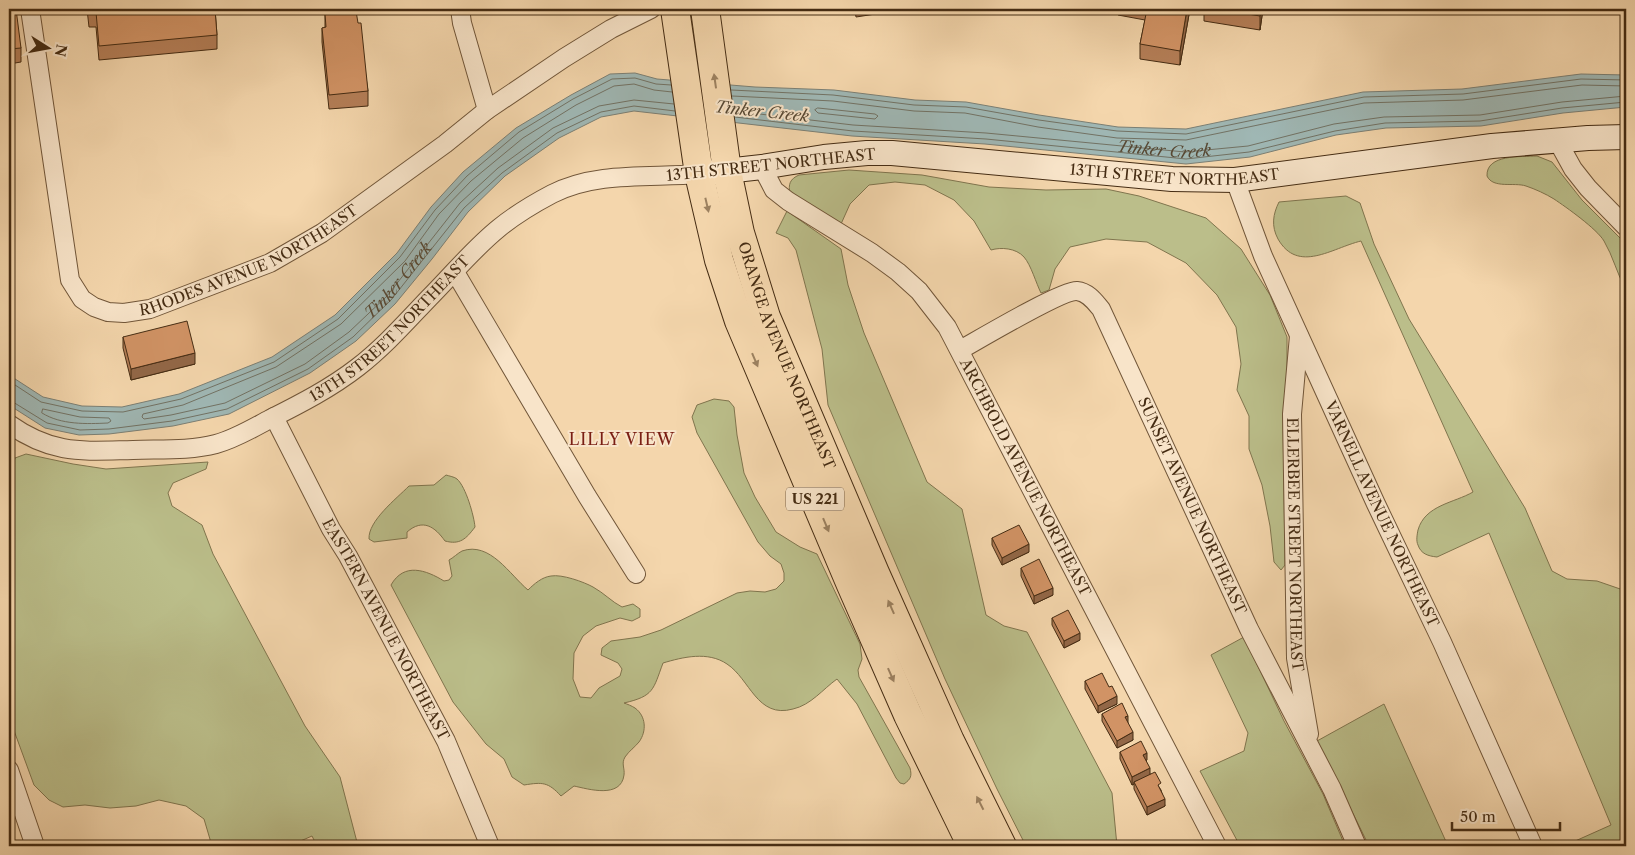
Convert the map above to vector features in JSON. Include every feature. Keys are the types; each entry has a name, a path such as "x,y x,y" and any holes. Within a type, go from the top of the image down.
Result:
{"highway":[{"name":"ORANGE AVENUE NORTHEAST","path":"675,9 699,174 721,267 751,351 908,715 972,846"},
{"name":"ORANGE AVENUE NORTHEAST","path":"705,9 728,171 740,233 766,317 875,573 938,714 1002,846"}],"street":[{"name":"RHODES AVENUE NORTHEAST","path":"30,9 70,280 82,299 94,308 108,312 124,313 150,309 270,263 300,247 445,144 487,110 603,34 651,9"},
{"path":"460,9 462,23 487,110"},
{"name":"13TH STREET NORTHEAST","path":"9,424 23,434 44,444 68,450 165,449 216,444 243,433 330,387 358,367 379,349 474,251 504,224 539,201 573,185 591,180 699,174 762,168 824,157 884,153 1172,179 1235,180 1436,152 1557,140 1626,137"},
{"path":"1557,140 1573,168 1588,188 1626,227"},
{"name":"ARCHBOLD AVENUE NORTHEAST","path":"762,168 774,190 788,201 872,253 898,272 919,291 947,327 1217,846"},
{"name":"VARNELL AVENUE NORTHEAST","path":"1235,180 1263,256 1376,504 1442,642 1533,846"},
{"path":"455,272 587,496 636,574"},
{"name":"SUNSET AVENUE NORTHEAST","path":"960,350 1070,292 1084,293 1092,298 1101,309 1249,629 1332,789 1357,846"},
{"name":"ELLERBEE STREET NORTHEAST","path":"1299,333 1292,414 1296,658 1305,715 1314,754"},
{"name":"EASTERN AVENUE NORTHEAST","path":"274,417 446,741 490,846"},
{"path":"9,770 35,846"}],"green space":[{"path":"1537,156 1552,162 1582,200 1626,244 1626,290 1604,241 1588,225 1544,193 1521,185 1499,184 1490,180 1487,176 1488,169 1498,160"},
{"path":"849,170 922,175 989,187 1046,190 1106,189 1139,196 1206,218 1241,249 1270,295 1287,337 1287,375 1283,417 1285,565 1281,570 1274,562 1270,526 1262,485 1249,449 1249,416 1237,390 1241,364 1236,327 1217,295 1186,263 1147,242 1106,239 1070,247 1055,269 1049,290 1041,293 1027,260 1021,254 1008,249 991,250 974,221 954,200 925,185 895,182 869,185 850,204 841,224 790,194 790,182 799,175"},
{"path":"1346,196 1360,203 1374,244 1409,319 1525,508 1552,571 1567,579 1597,581 1626,591 1626,846 1564,846 1611,825 1489,533 1437,557 1425,554 1419,548 1417,543 1418,530 1427,515 1441,506 1473,492 1361,241 1327,253 1305,257 1295,255 1286,249 1278,239 1274,229 1274,220 1279,202"},
{"path":"787,211 841,249 848,285 864,333 927,482 962,509 986,615 1004,626 1027,632 1112,793 1117,846 1026,846 945,679 828,405 822,349 796,250 788,238 776,233"},
{"path":"714,399 729,401 734,407 744,473 755,497 776,532 800,547 817,554 860,644 862,659 858,670 859,677 910,768 910,777 904,784 900,783 896,778 857,704 837,679 806,704 781,711 762,703 727,664 704,656 695,656 663,663 651,690 641,698 624,703 639,711 643,719 644,729 642,738 625,757 623,762 624,775 622,782 617,787 603,791 574,786 561,796 545,784 524,785 512,777 504,759 486,744 453,702 391,585 402,573 416,570 423,571 444,581 449,580 452,576 449,560 462,551 472,549 482,551 499,561 528,590 544,578 561,576 597,589 622,607 633,604 640,609 640,617 632,621 620,618 596,626 583,636 574,653 573,679 580,697 591,698 599,688 620,676 622,669 618,663 601,655 602,648 611,641 640,637 661,630 737,593 750,591 765,592 776,589 784,581 781,564 770,556 758,542 697,433 692,417 697,405"},
{"path":"26,454 106,469 208,462 206,469 173,483 168,493 172,506 202,525 213,554 305,726 340,777 358,846 317,846 312,836 289,846 212,846 204,819 186,806 159,800 136,806 110,808 85,805 63,807 49,800 34,785 9,717 9,472 12,469 15,458"},
{"path":"446,475 457,479 469,502 475,527 466,538 455,542 445,541 433,528 423,525 407,532 407,538 374,542 369,539 373,525 378,518 409,486 434,485"},
{"path":"1244,637 1284,721 1323,794 1343,841 1329,846 1240,846 1200,771 1244,751 1248,733 1211,655"},
{"path":"1384,704 1448,846 1369,846 1317,741"}],"water":[{"name":"Tinker Creek","path":"635,73 657,79 755,87 834,90 915,100 966,102 1118,127 1186,129 1363,92 1462,89 1581,74 1626,75 1626,107 1563,113 1481,126 1386,128 1336,135 1250,157 1186,164 985,144 852,136 634,111 601,117 559,138 505,176 468,212 395,304 356,341 310,373 229,414 173,426 109,434 79,435 45,428 9,405 9,375 43,397 82,406 122,407 179,394 272,357 335,315 397,253 431,207 463,172 516,128 610,74"}],"building":[{"path":"9,9 16,9 21,48 9,49"},
{"path":"88,9 215,9 217,35 99,46 96,12 89,13"},
{"path":"1147,9 1187,9 1180,51 1140,44"},
{"path":"1218,9 1261,9 1260,16"},
{"path":"356,11 358,23 361,23 368,91 329,95 322,28 326,27 325,14"},
{"path":"187,321 195,353 131,369 123,337"},
{"path":"1019,525 1029,544 1002,558 992,538"},
{"path":"1039,559 1053,588 1034,596 1021,568"},
{"path":"1068,610 1080,633 1064,641 1052,618"},
{"path":"1102,673 1109,687 1112,686 1117,696 1098,706 1085,681"},
{"path":"1122,703 1128,716 1125,717 1133,732 1117,741 1102,714"},
{"path":"1141,741 1147,753 1143,755 1150,768 1132,777 1120,752"},
{"path":"1155,772 1161,783 1158,785 1165,799 1147,807 1134,782"}],"district":[{"name":"LILLY VIEW","path":"622,439"}]}
